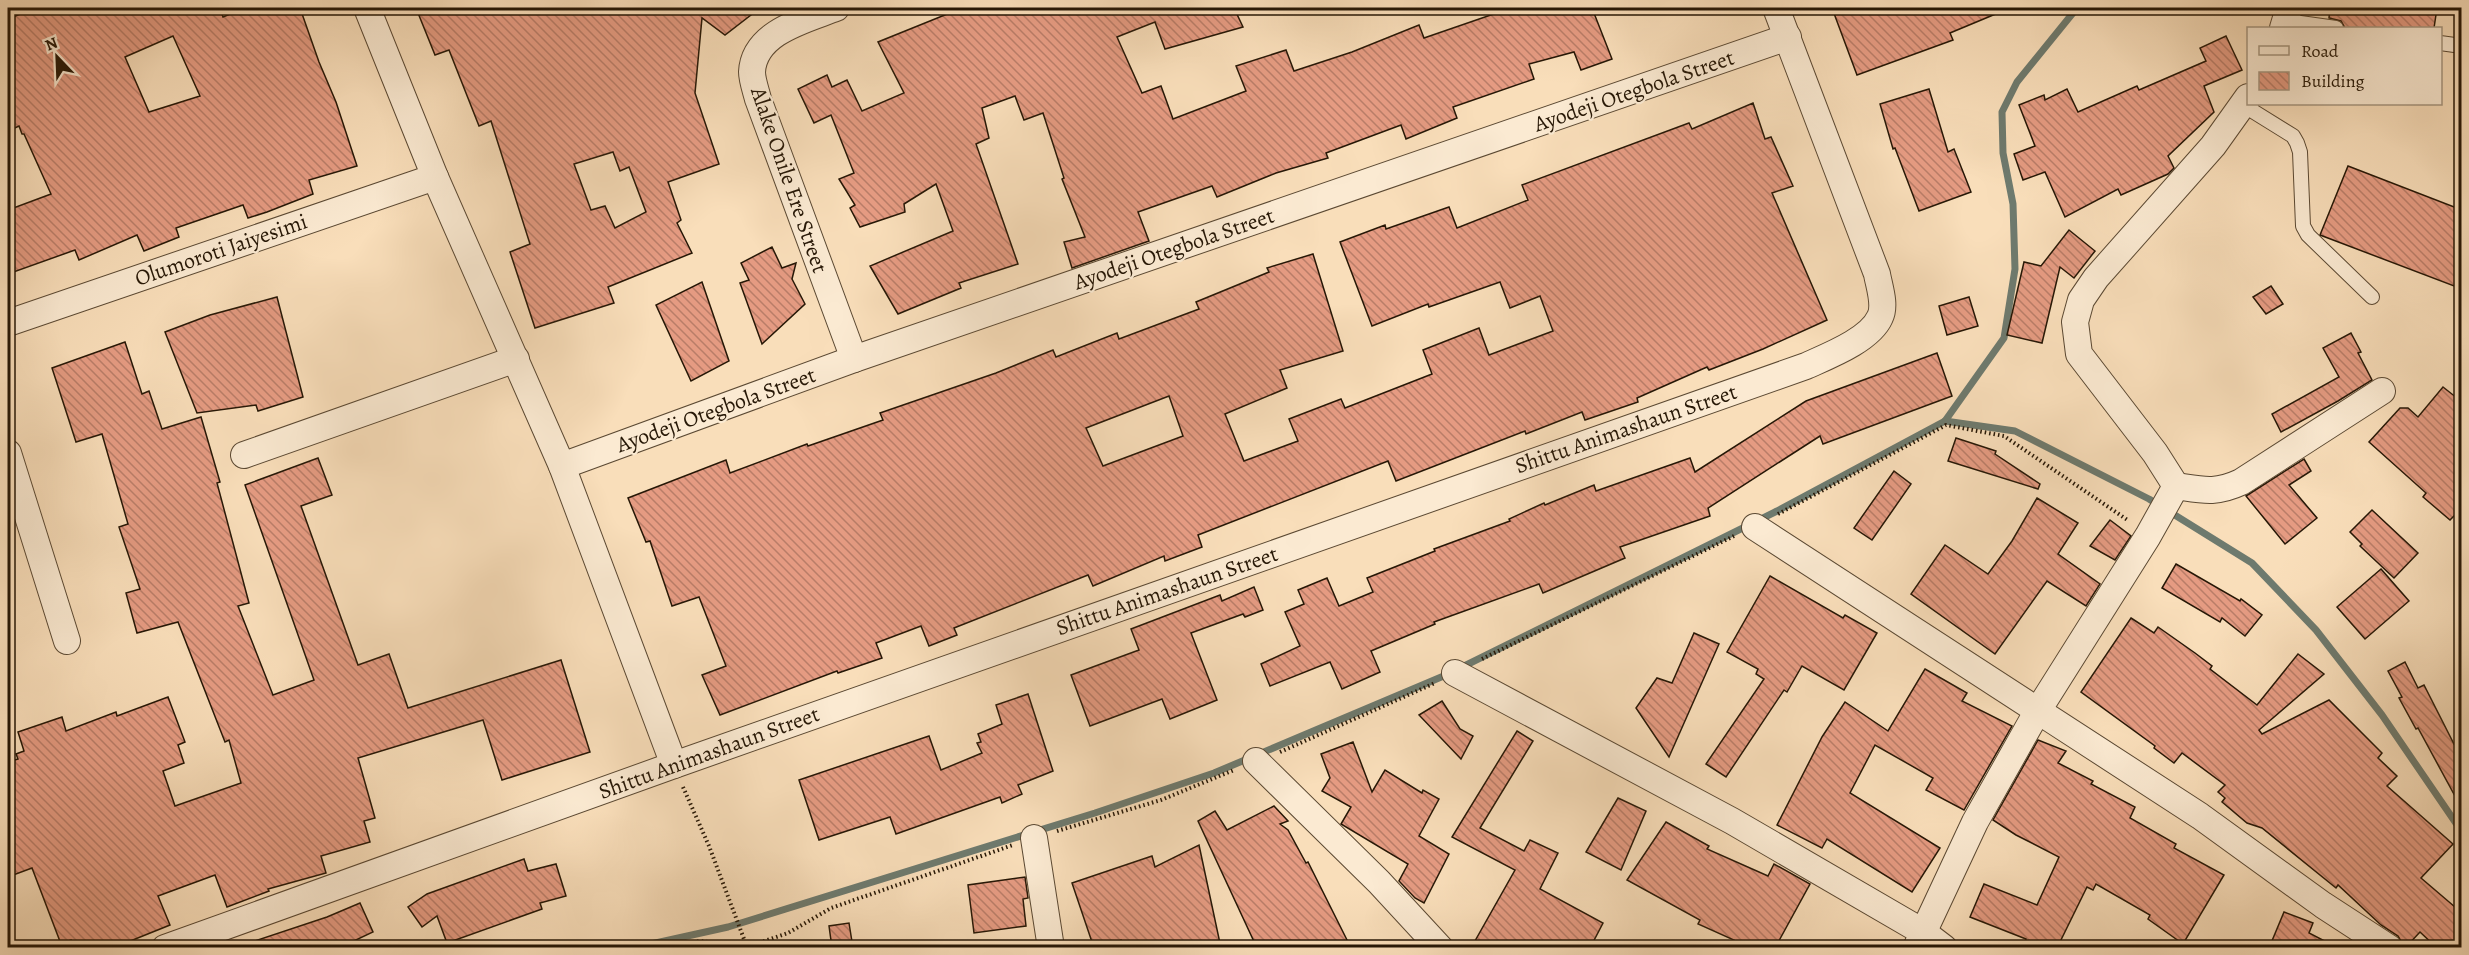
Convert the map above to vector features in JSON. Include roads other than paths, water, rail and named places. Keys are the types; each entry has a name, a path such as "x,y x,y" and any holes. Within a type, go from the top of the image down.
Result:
{"street":[{"path":"367,8 435,177 562,466 674,765"},
{"name":"Alake Onile Ere Street","path":"836,8 783,29 768,39 756,56 752,73 758,99 854,359"},
{"path":"1776,8 1788,37"},
{"name":"Ayodeji Otegbola Street","path":"562,466 854,359 1788,37"},
{"name":"Shittu Animashaun Street","path":"165,948 674,765 1806,366 1844,349 1867,332 1881,316 1881,295 1877,274 1788,37"},
{"path":"1919,940 1975,822 2037,712 2150,533 2170,495 2155,453 2079,354 2074,322 2081,300 2096,278 2213,146 2246,101"},
{"name":"Olumoroti Jaiyesimi","path":"8,323 435,177"},
{"path":"244,455 516,359"},
{"path":"2170,495 2224,490 2241,482 2382,391"},
{"path":"8,453 67,641"},
{"path":"1755,526 2199,816 2323,905 2389,948"},
{"path":"1455,673 1732,821 1919,940 1944,948"},
{"path":"1256,761 1379,882 1440,948"},
{"path":"1034,838 1051,948"}],"lane":[{"path":"2286,19 2331,27"},
{"path":"2442,43 2462,46"},
{"path":"2251,105 2293,136 2300,152 2304,226 2308,235 2372,297"}],"waterway":[{"path":"633,948 728,927 1095,813 1214,773 1446,675 1777,511 1945,421 2004,338 2015,269 2013,204 2003,153 2002,112 2017,82 2077,8"},
{"path":"1945,421 2015,431 2149,499 2252,563 2316,630 2382,715 2462,832"}]}
